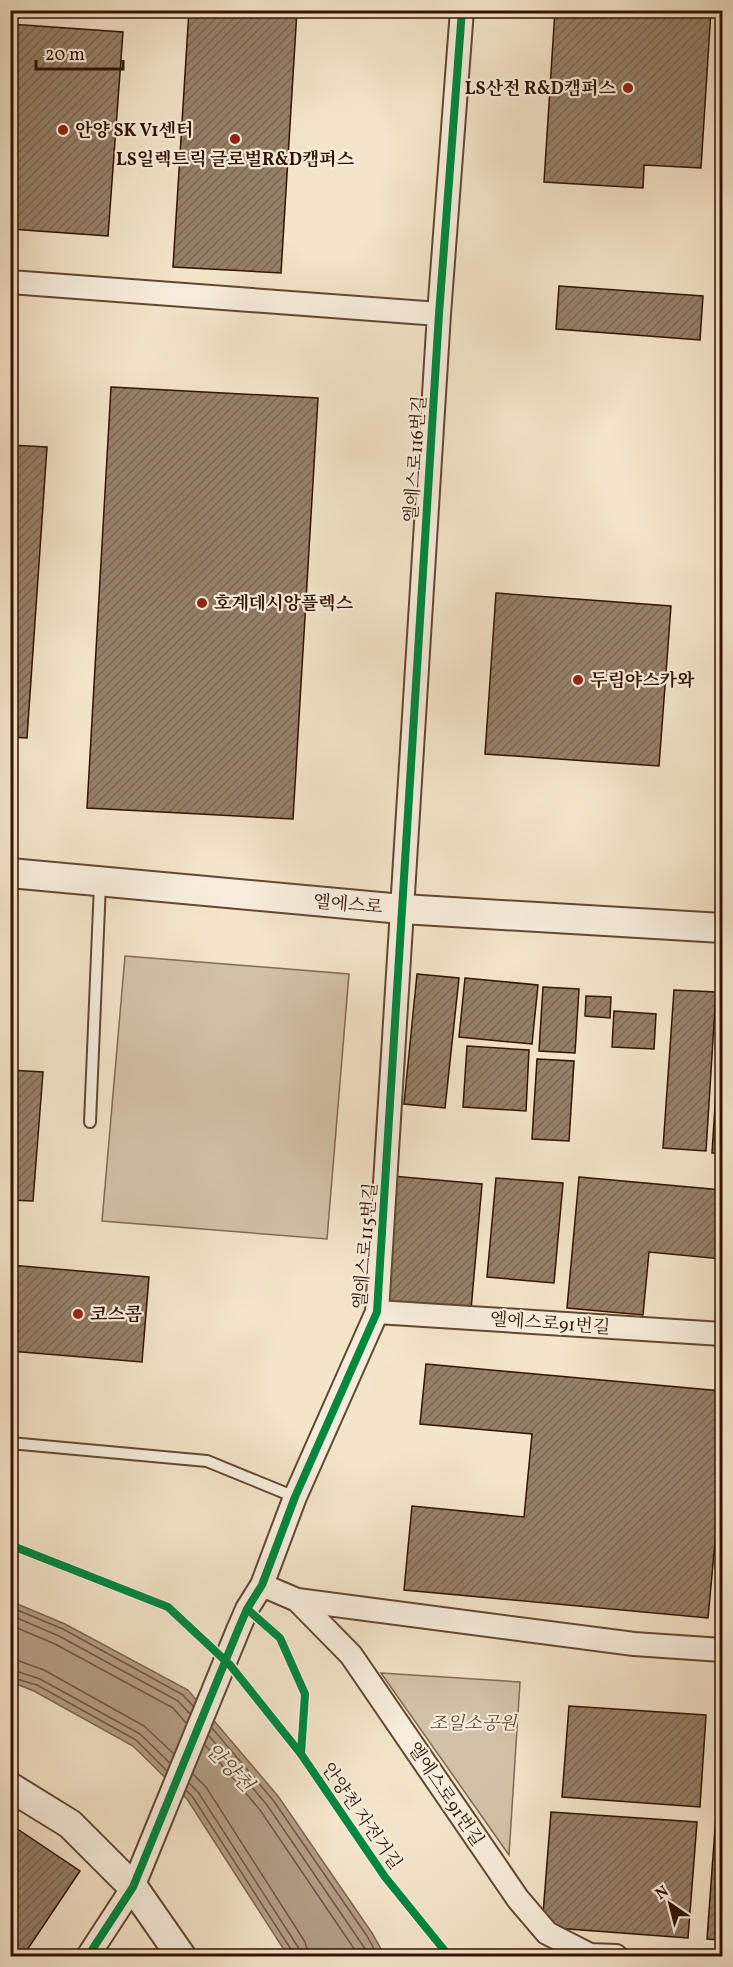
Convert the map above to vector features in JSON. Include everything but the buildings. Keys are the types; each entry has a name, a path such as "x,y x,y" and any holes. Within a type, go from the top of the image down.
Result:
{"street":[{"name":"엘에스로116번길","path":"402,909 439,314 462,10"},
{"path":"10,282 439,314"},
{"name":"엘에스로","path":"10,873 402,909 723,928"},
{"name":"엘에스로115번길","path":"88,1956 133,1887 238,1630 247,1609 262,1586 296,1497 377,1312 402,909"},
{"name":"엘에스로91번길","path":"377,1312 723,1334"},
{"name":"엘에스로91번길","path":"262,1586 297,1600 634,1644 723,1650"},
{"name":"엘에스로91번길","path":"297,1600 351,1655 518,1899 547,1933 590,1955 616,1956"},
{"path":"10,1787 70,1824 133,1887 181,1956"}],"lane":[{"path":"90,1122 101,880"},
{"path":"10,1443 207,1461 296,1497"}],"green space":[{"path":"125,956 349,974 327,1239 102,1221"},
{"name":"조일소공원","path":"381,1673 520,1682 509,1855"}],"water":[{"name":"안양천","path":"10,1601 65,1624 188,1690 278,1796 372,1933 385,1956 288,1956 187,1799 133,1746 34,1691 11,1682"}],"cycle path":[{"path":"88,1956 133,1887 238,1630 247,1609 262,1585 295,1497 377,1312 439,314 462,10"},
{"name":"안양천 자전거길","path":"10,1545 168,1607 230,1665 301,1754 385,1877 449,1956"},
{"path":"247,1609 280,1638 305,1694 301,1754"}],"place":[{"name":"LS산전 R&D캠퍼스","path":"628,88"},
{"name":"안양 SK V1센터","path":"63,130"},
{"name":"LS일렉트릭 글로벌R&D캠퍼스","path":"235,139"},
{"name":"호계데시앙플렉스","path":"202,603"},
{"name":"두림야스카와","path":"578,680"},
{"name":"코스콤","path":"78,1314"}]}
